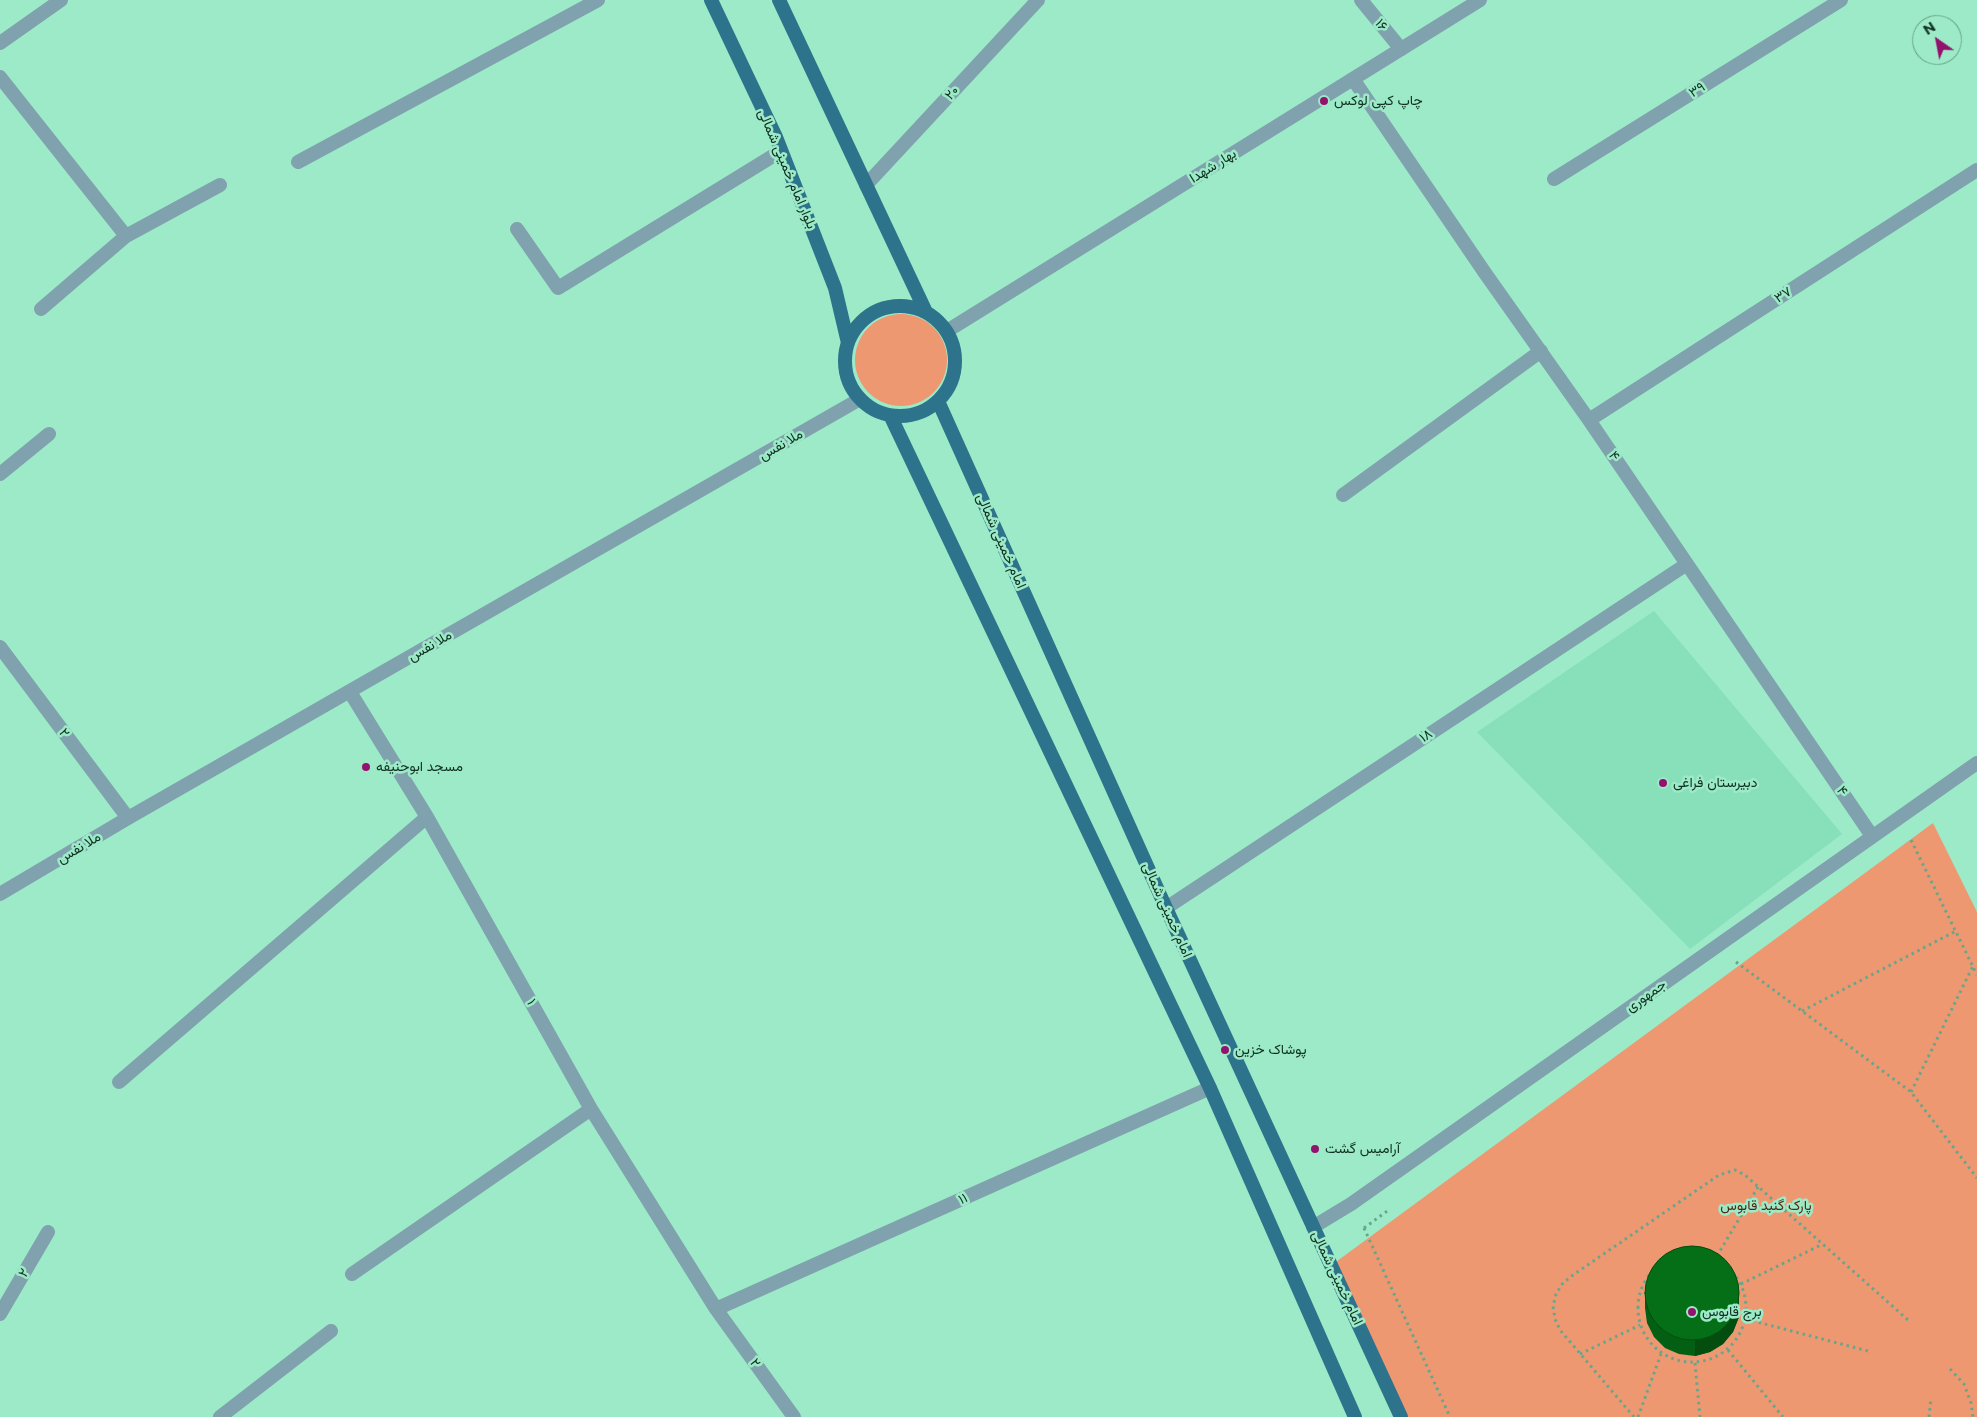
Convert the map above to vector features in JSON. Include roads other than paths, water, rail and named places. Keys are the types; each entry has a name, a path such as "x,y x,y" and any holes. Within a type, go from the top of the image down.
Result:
{"main road":[{"name":"بلوار امام خمینی شمالی","path":"711,0 781,151 835,288 848,343"},
{"path":"780,0 926,312"},
{"path":"908,306 926,312 947,331 954,348 955,368 950,386 938,401 923,411 906,416 890,415 874,410 860,399 846,373 845,358 848,343 857,327 871,314 888,307 908,306"},
{"name":"امام خمینی شمالی","path":"938,401 1166,908 1401,1417"},
{"path":"890,415 1210,1088 1356,1417"}],"street":[{"path":"0,43 61,0"},
{"path":"298,162 598,0"},
{"name":"۲۰","path":"866,185 1038,0"},
{"name":"۱۶","path":"1361,0 1401,49"},
{"name":"بهار شهدا","path":"947,331 1480,0"},
{"name":"۳۹","path":"1554,179 1841,0"},
{"path":"0,77 126,236"},
{"name":"۴","path":"1353,79 1589,420 1872,836"},
{"path":"517,229 558,288 781,151"},
{"name":"۳۷","path":"1589,420 1977,170"},
{"path":"41,309 126,236 220,185"},
{"path":"1343,495 1541,351"},
{"name":"ملا نفس","path":"0,894 128,818 860,399"},
{"path":"0,474 49,434"},
{"name":"۱۸","path":"1166,908 1687,564"},
{"name":"۲","path":"0,647 128,818"},
{"name":"۱","path":"350,692 427,817 591,1109 716,1309"},
{"name":"جمهوری","path":"1313,1227 1351,1204 1977,763"},
{"path":"119,1082 427,817"},
{"name":"۱۱","path":"716,1309 1210,1088"},
{"path":"352,1274 591,1109"},
{"name":"۲","path":"0,1314 48,1232"},
{"name":"۲","path":"716,1309 794,1417"},
{"path":"220,1417 331,1331"}],"place":[{"name":"چاپ کپی لوکس","path":"1324,101"},
{"name":"مسجد ابوحنیفه","path":"366,767"},
{"name":"دبیرستان فراغی","path":"1663,783"},
{"name":"پوشاک خزین","path":"1225,1050"},
{"name":"آرامیس گشت","path":"1315,1149"},
{"name":"برج قابوس","path":"1692,1312"}],"park label":[{"name":"پارک گنبد قابوس","path":"1766,1206"}]}
